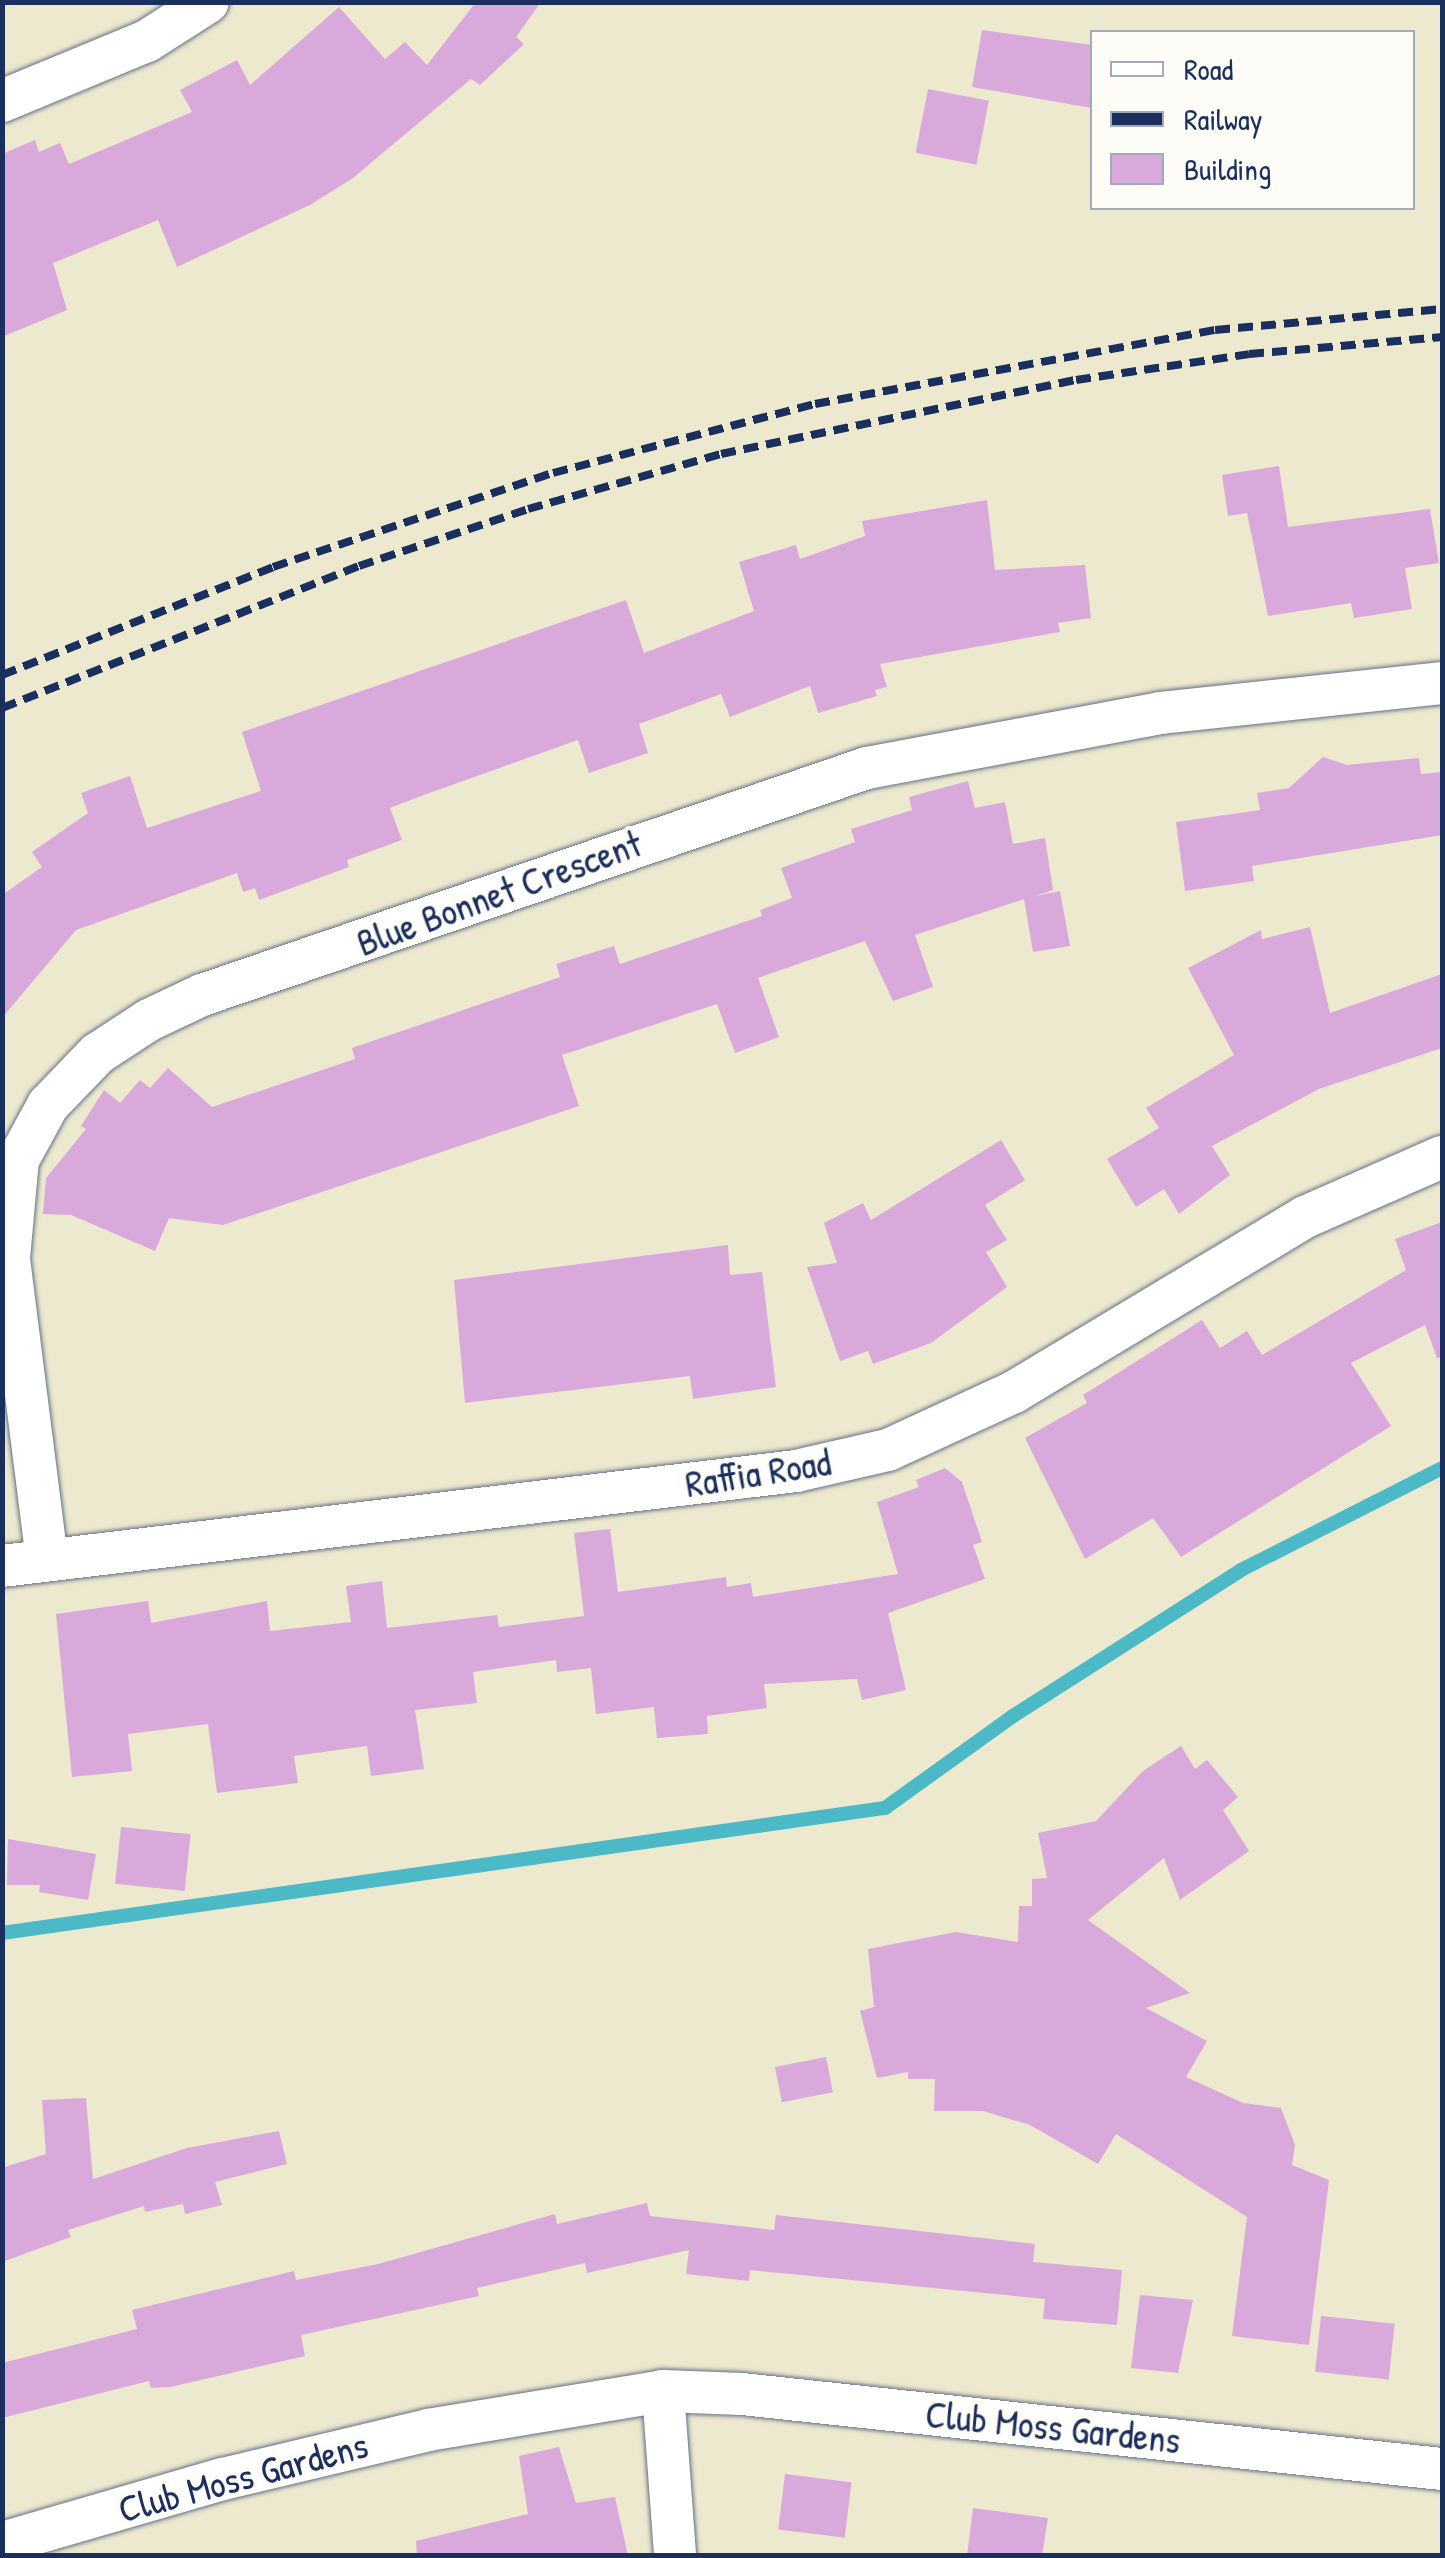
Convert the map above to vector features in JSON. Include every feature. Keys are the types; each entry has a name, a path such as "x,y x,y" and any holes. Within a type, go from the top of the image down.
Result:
{"street":[{"path":"2,101 147,40 208,2"},
{"name":"Blue Bonnet Crescent","path":"48,1560 8,1258 18,1160 48,1105 97,1054 148,1020 202,995 867,768 1161,713 1442,683"},
{"name":"Raffia Road","path":"2,1566 796,1471 888,1450 1014,1392 1304,1216 1442,1157"},
{"path":"663,2391 675,2556"},
{"name":"Club Moss Gardens","path":"2,2543 223,2479 428,2430 663,2391 742,2394 1442,2469"}],"building":[{"path":"476,2 541,2 516,37 524,44 480,85 471,79 353,178 310,205 177,267 158,220 53,263 67,310 2,337 2,154 35,140 39,152 60,143 69,164 192,112 180,90 237,60 250,85 339,7 385,59 405,42 427,65"},
{"path":"982,30 1090,45 1090,108 972,87"},
{"path":"928,89 989,101 976,165 916,153"},
{"path":"1279,466 1288,527 1430,509 1439,563 1405,568 1412,609 1354,618 1351,603 1268,616 1247,513 1228,516 1222,475"},
{"path":"987,500 995,570 1085,565 1091,618 1058,623 1060,632 880,664 887,687 875,690 877,696 818,713 810,686 730,717 721,694 639,724 648,753 589,773 578,740 421,796 390,808 402,840 347,860 349,867 259,900 255,888 243,892 237,873 76,930 2,1018 2,895 42,867 32,852 88,813 81,793 130,776 147,828 261,791 242,732 626,600 644,653 754,611 739,562 796,545 800,559 865,536 862,521"},
{"path":"1323,757 1347,765 1419,758 1421,774 1442,772 1442,835 1252,866 1254,881 1185,891 1176,822 1260,810 1257,793 1289,788"},
{"path":"968,781 975,808 1005,802 1013,844 1045,838 1053,890 1035,896 1060,891 1070,946 1033,952 1024,899 915,935 933,987 893,1001 865,941 758,978 779,1037 735,1053 717,1004 562,1055 579,1106 223,1225 169,1218 155,1251 71,1215 43,1214 46,1178 86,1129 81,1126 104,1090 120,1103 140,1080 150,1088 168,1068 212,1107 355,1059 352,1048 560,977 556,964 614,946 620,964 762,916 760,910 792,898 781,868 855,842 851,829 912,810 909,797"},
{"path":"1310,927 1330,1013 1442,974 1442,1048 1319,1089 1212,1146 1230,1175 1179,1214 1164,1189 1136,1207 1107,1159 1159,1128 1146,1108 1234,1055 1188,968 1261,930 1262,939"},
{"path":"1001,1140 1025,1180 985,1205 1007,1240 986,1252 1007,1287 931,1343 873,1364 868,1351 840,1361 807,1267 837,1263 824,1223 863,1203 871,1220"},
{"path":"1442,1222 1442,1357 1437,1358 1425,1325 1351,1363 1391,1426 1181,1557 1153,1518 1085,1559 1025,1438 1087,1403 1083,1395 1202,1320 1220,1348 1247,1331 1262,1355 1406,1270 1395,1239"},
{"path":"728,1245 730,1275 762,1272 776,1387 693,1399 690,1376 465,1403 454,1280"},
{"path":"945,1468 962,1482 982,1542 973,1545 985,1579 888,1613 906,1690 862,1700 857,1679 764,1684 767,1708 707,1716 708,1734 657,1738 654,1707 596,1714 591,1668 557,1672 556,1660 473,1672 477,1703 415,1710 424,1769 371,1776 367,1746 294,1756 298,1783 217,1793 208,1724 128,1734 132,1771 72,1777 56,1614 148,1601 151,1623 267,1601 270,1631 351,1622 346,1586 382,1581 387,1628 497,1615 499,1627 584,1616 574,1533 610,1529 618,1592 726,1577 727,1587 751,1583 753,1597 898,1574 877,1502 919,1487 916,1480"},
{"path":"1181,1746 1195,1769 1207,1760 1238,1797 1223,1810 1249,1851 1180,1900 1164,1858 1088,1920 1190,1993 1146,2008 1207,2041 1186,2077 1243,2103 1281,2108 1295,2145 1292,2165 1329,2180 1309,2345 1232,2336 1247,2217 1116,2134 1098,2164 1030,2125 983,2111 934,2111 935,2079 908,2079 908,2072 877,2078 860,2011 874,2007 868,1949 956,1932 1018,1942 1019,1906 1032,1906 1032,1879 1047,1878 1038,1833 1096,1821 1143,1771"},
{"path":"121,1827 191,1834 185,1891 115,1884"},
{"path":"8,1839 96,1854 88,1900 39,1892 40,1885 7,1885"},
{"path":"826,2057 833,2092 782,2102 775,2067"},
{"path":"86,2098 93,2179 187,2148 279,2131 287,2164 215,2182 222,2205 185,2214 183,2204 145,2212 144,2206 68,2230 71,2237 2,2262 2,2168 46,2154 42,2100"},
{"path":"647,2203 650,2216 774,2230 776,2215 1035,2244 1033,2262 1122,2270 1117,2325 1043,2319 1045,2299 750,2270 749,2281 686,2274 689,2250 587,2273 585,2263 477,2288 479,2296 301,2335 305,2356 170,2387 151,2388 149,2381 2,2418 2,2363 137,2329 132,2310 294,2271 296,2280 378,2264 555,2214 557,2224"},
{"path":"1140,2295 1193,2300 1178,2373 1131,2368"},
{"path":"1321,2316 1395,2324 1389,2379 1315,2372"},
{"path":"559,2447 576,2503 615,2497 628,2556 417,2556 416,2541 528,2514 519,2456"},
{"path":"785,2474 852,2482 845,2538 778,2530"},
{"path":"973,2508 1048,2518 1042,2556 967,2556"}],"waterway":[{"path":"2,1933 885,1808 1013,1716 1241,1570 1442,1468"}],"railway":[{"path":"2,675 273,567 553,473 815,404 1215,330 1442,309"},
{"path":"2,708 359,566 528,509 721,454 1076,380 1249,354 1442,337"}]}
